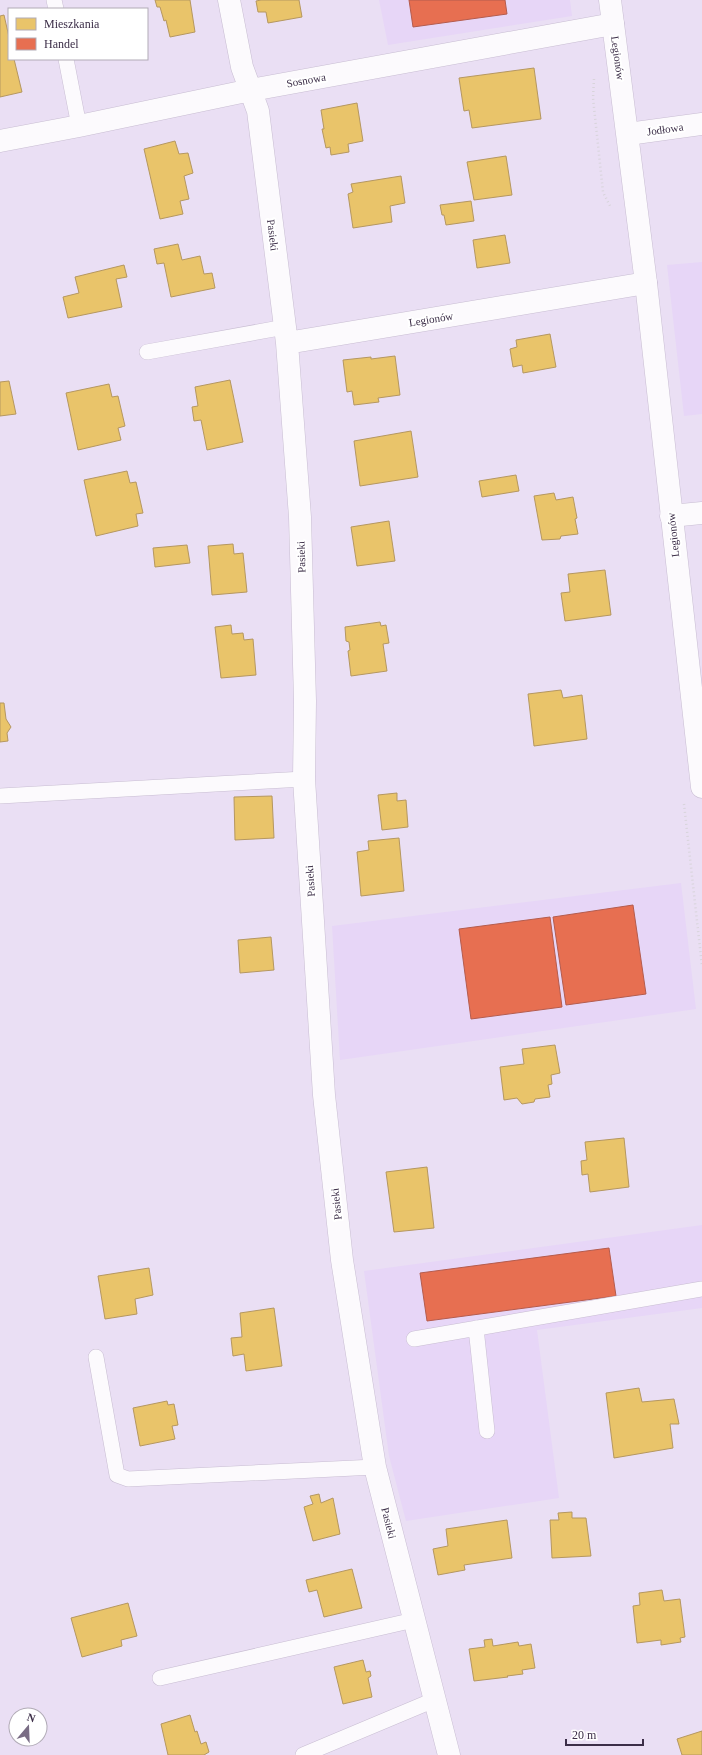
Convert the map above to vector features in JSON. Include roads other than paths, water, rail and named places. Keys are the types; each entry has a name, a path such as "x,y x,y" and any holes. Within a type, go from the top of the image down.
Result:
{"street":[{"name":"Pasieki","path":"229,0 242,67 258,111 286,335 300,517 305,701 304,780 324,1095 342,1260 375,1467 449,1755"},
{"name":"Legionów","path":"610,0 646,283 702,787"},
{"name":"Sosnowa","path":"0,141 251,90 613,24"},
{"name":"Jodłowa","path":"628,134 702,124"},
{"name":"Legionów","path":"286,335 646,283"},
{"path":"671,516 702,513"}],"lane":[{"path":"66,60 79,126"},
{"path":"147,352 286,335"},
{"path":"0,796 304,780"},
{"path":"414,1339 702,1289"},
{"path":"476,1328 487,1431"},
{"path":"96,1357 117,1475 128,1479 375,1467"},
{"path":"160,1678 414,1620"},
{"path":"303,1755 434,1700"}]}
